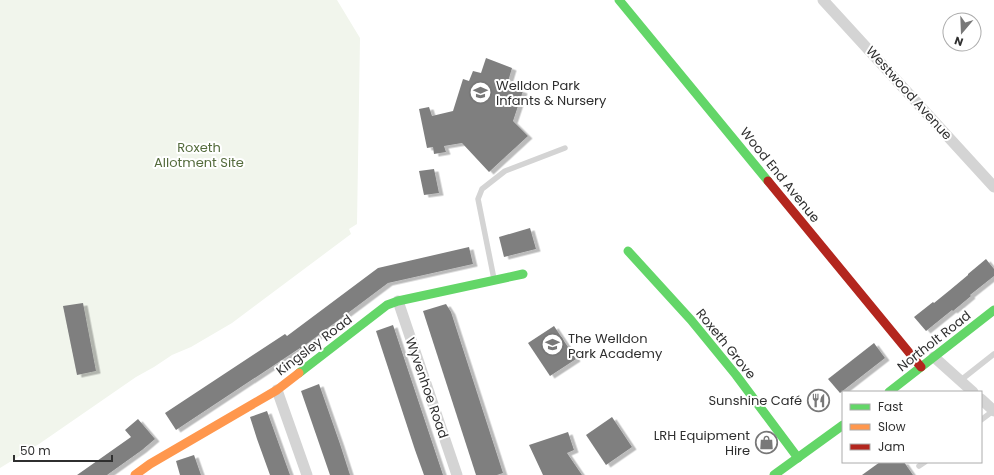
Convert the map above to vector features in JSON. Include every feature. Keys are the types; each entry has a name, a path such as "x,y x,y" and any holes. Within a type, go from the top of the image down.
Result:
{"street":[{"name":"Wood End Avenue","path":"619,0 921,367"},
{"name":"Westwood Avenue","path":"823,0 994,186"},
{"name":"Roxeth Grove","path":"628,251 696,326 736,375 798,458"},
{"name":"Kingsley Road","path":"135,475 150,464 277,390 387,305 398,301 523,274"},
{"name":"Wyvenhoe Road","path":"398,301 457,475"},
{"name":"Northolt Road","path":"890,391 994,310"},
{"path":"934,357 972,391"},
{"path":"277,390 307,475"},
{"path":"982,400 994,411"},
{"path":"774,475 842,426"},
{"path":"150,464 154,475"}],"lane":[{"path":"494,280 478,199 482,189 505,171 565,148"},
{"path":"960,380 994,354"},
{"path":"982,419 994,411"},
{"path":"919,466 924,463"}],"green space":[{"name":"Roxeth Allotment Site","path":"0,0 337,0 360,38 357,224 349,229 351,234 232,323 191,347 172,355 136,377 39,444 0,468"}],"building":[{"path":"486,58 512,68 507,85 523,91 513,121 528,136 489,172 462,143 444,146 446,152 434,154 433,147 427,148 419,109 429,107 432,116 453,111 463,79 469,81 473,71 481,73"},
{"path":"434,169 439,193 424,195 419,171"},
{"path":"530,228 536,249 504,257 499,237"},
{"path":"469,247 473,264 388,283 300,349 176,430 165,413 285,334 287,336 378,268"},
{"path":"986,259 994,269 994,276 953,311 952,310 926,331 914,317 933,302 934,303"},
{"path":"83,303 96,371 77,375 63,306"},
{"path":"446,304 451,312 503,473 497,475 476,475 423,311"},
{"path":"393,325 443,475 424,475 415,450 376,331"},
{"path":"554,326 576,359 550,376 528,343"},
{"path":"874,343 885,358 840,393 828,379"},
{"path":"319,384 350,475 330,475 301,391"},
{"path":"267,411 290,475 270,475 257,439 250,417"},
{"path":"612,417 632,447 606,465 586,435"},
{"path":"138,419 155,439 107,475 77,475 131,437 125,430"},
{"path":"568,432 574,450 567,453 582,475 543,475 529,445"},
{"path":"194,455 201,475 180,475 176,461"},
{"path":"879,463 905,463 913,475 862,475"}],"traffic: fast":[{"path":"619,0 768,181"},
{"path":"628,251 691,320 736,375 798,458"},
{"path":"299,373 387,305 398,301 523,274"},
{"path":"890,391 994,310"},
{"path":"774,475 842,426"}],"traffic: slow":[{"path":"135,475 150,464 277,390 299,373"}],"traffic: jam":[{"path":"768,181 921,367"}],"place":[{"name":"Welldon Park Infants & Nursery","path":"480,92"},
{"name":"The Welldon Park Academy","path":"553,345"},
{"name":"Sunshine Café","path":"818,400"},
{"name":"LRH Equipment Hire","path":"766,442"}]}
